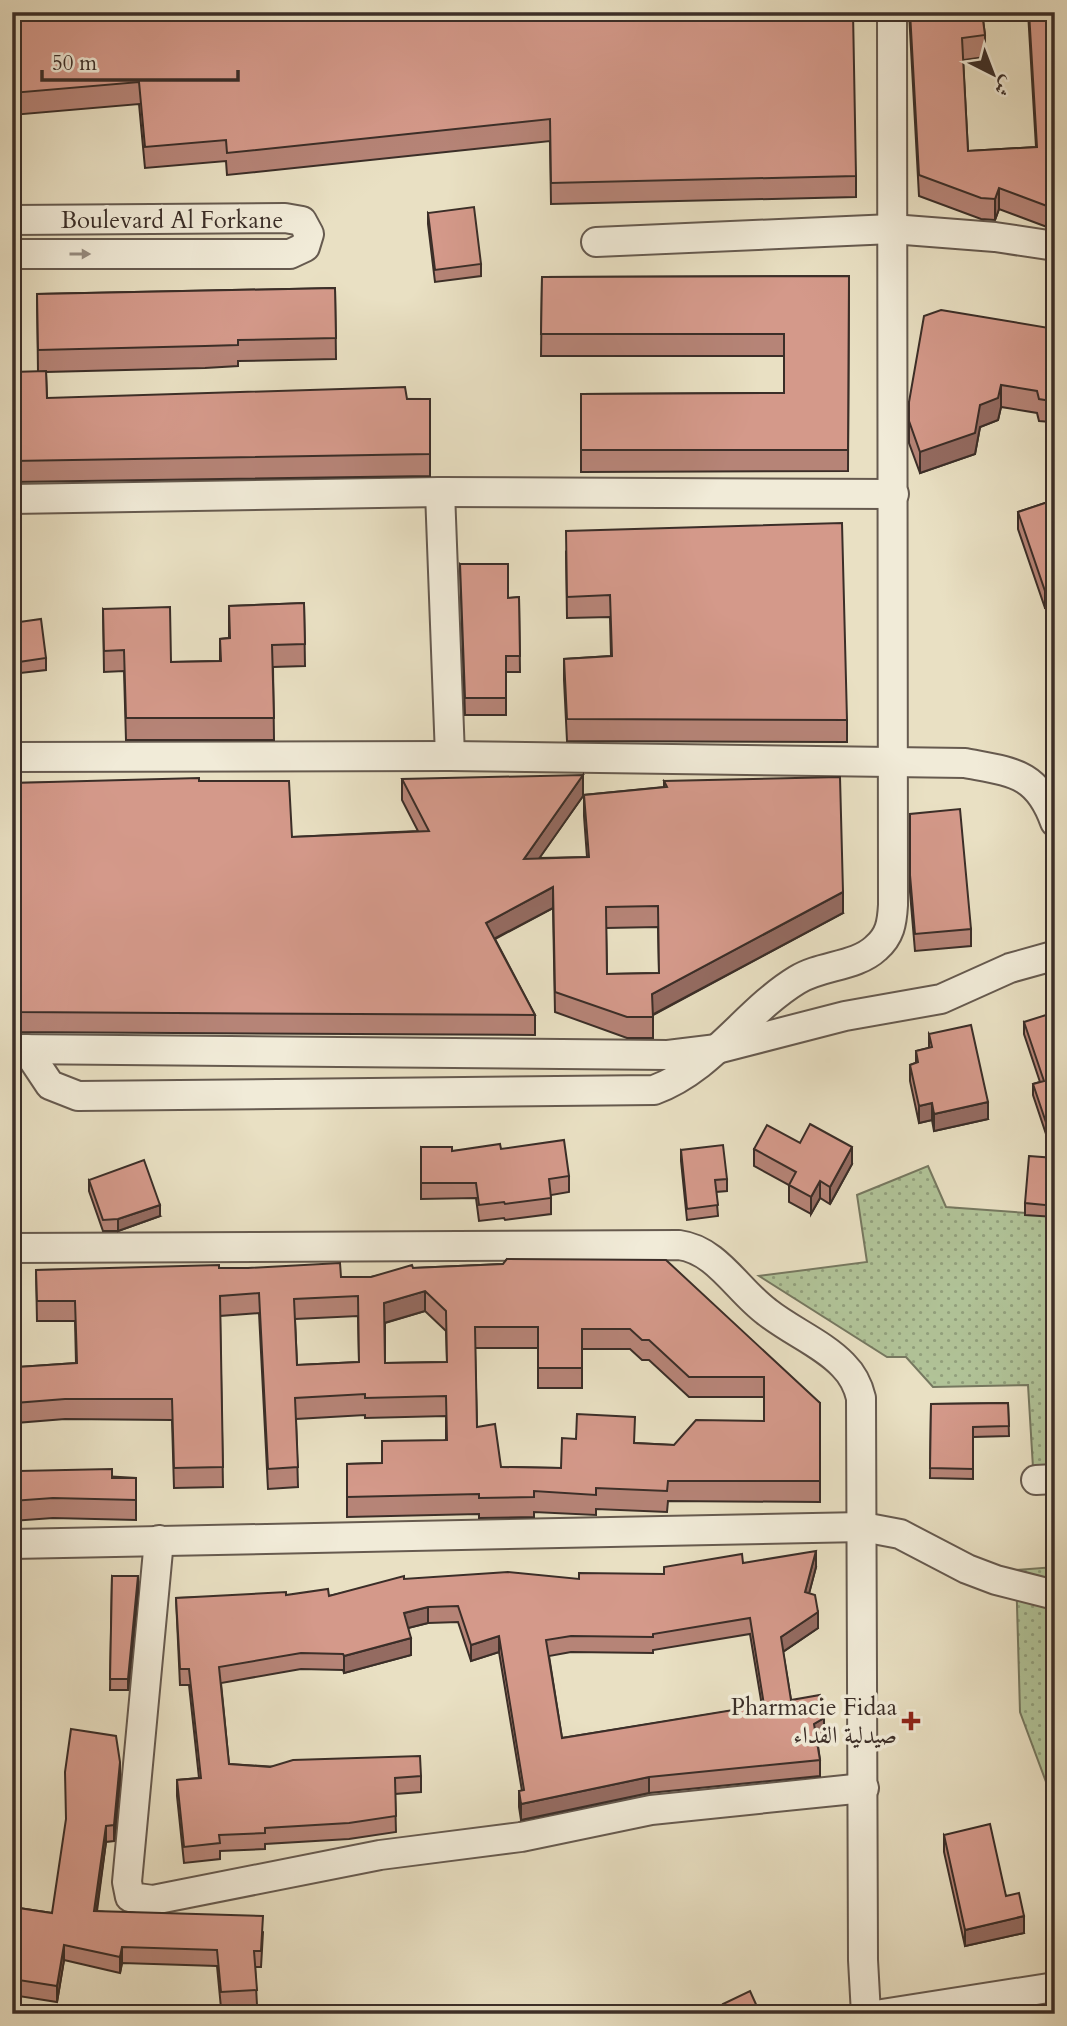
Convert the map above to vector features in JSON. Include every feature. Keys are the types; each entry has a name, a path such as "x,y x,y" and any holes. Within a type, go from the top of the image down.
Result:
{"street":[{"path":"19,1049 50,1084 78,1096 638,1092 670,1084 717,1049 777,994 799,979 860,958 874,950 886,938 892,922 893,905 892,12"},
{"name":"Boulevard Al Forkane","path":"12,220 285,218 302,221 309,234 305,247 290,254 12,254"},
{"path":"596,242 892,229 995,237 1055,246"},
{"path":"12,499 440,492 894,494"},
{"path":"440,492 450,756"},
{"path":"12,757 450,756 965,763 1015,772 1036,785 1055,822"},
{"path":"19,1049 668,1055 717,1049 845,1016 941,999 1054,951"},
{"path":"12,1248 611,1243 692,1246 710,1256 767,1312 841,1363 857,1384 861,1398 863,1960 866,2014"},
{"path":"12,1544 863,1527 900,1534 967,1569 996,1580 1055,1595"},
{"path":"159,1540 127,1882 130,1897 153,1900 380,1855 522,1837 651,1810 864,1788"},
{"path":"883,2014 1055,1987"}],"green space":[{"path":"928,1166 946,1207 1055,1215 1055,1484 1034,1484 1028,1385 933,1387 906,1357 887,1357 759,1276 867,1262 857,1195"},
{"path":"1055,1567 1055,1806 1020,1712 1016,1570"}],"building":[{"path":"12,12 853,12 856,176 551,183 550,119 227,153 226,140 145,147 139,82 12,93"},
{"path":"910,12 982,12 985,35 962,38 968,151 1037,147 1029,12 1055,12 1055,209 999,188 995,199 981,198 919,175"},
{"path":"474,207 481,264 435,270 428,213"},
{"path":"849,276 848,450 581,450 581,394 784,393 784,334 541,334 542,277"},
{"path":"335,288 336,338 238,340 238,345 38,350 37,294"},
{"path":"941,310 1055,329 1055,399 1039,399 1037,391 1001,385 998,398 980,405 975,433 920,452 909,421 909,402 924,316"},
{"path":"46,371 47,398 405,387 407,399 430,399 430,454 12,461 12,372"},
{"path":"1054,500 1055,588 1045,591 1018,512"},
{"path":"842,523 847,720 567,719 564,659 612,656 610,595 567,597 566,531"},
{"path":"460,564 508,564 508,598 519,597 520,656 506,656 506,698 465,698"},
{"path":"304,603 305,644 272,645 274,718 126,718 124,650 104,651 103,609 170,607 171,662 221,661 220,639 230,638 229,606"},
{"path":"41,619 46,658 12,663 12,623"},
{"path":"583,775 524,859 589,857 584,795 667,787 664,781 840,777 843,892 652,994 653,1017 627,1017 555,992 553,887 486,923 535,1015 12,1012 12,783 199,778 199,781 289,781 292,837 429,831 402,779","holes":["658,906 659,973 607,974 606,907"]},
{"path":"960,809 971,929 915,934 910,875 910,814"},
{"path":"1046,1015 1055,1042 1055,1149 1033,1084 1044,1081 1024,1022"},
{"path":"971,1025 988,1102 934,1114 932,1103 919,1106 910,1065 918,1062 916,1051 932,1047 929,1034"},
{"path":"810,1124 852,1147 830,1187 820,1181 811,1197 789,1185 796,1172 754,1149 767,1125 800,1143"},
{"path":"564,1140 569,1176 549,1179 551,1198 479,1205 476,1183 421,1183 421,1147 452,1147 452,1151 500,1144 501,1149"},
{"path":"723,1145 727,1179 715,1180 718,1205 687,1209 681,1150"},
{"path":"1029,1156 1055,1158 1055,1206 1025,1203"},
{"path":"144,1160 160,1205 118,1219 103,1220 89,1180"},
{"path":"507,1259 666,1260 820,1403 820,1481 668,1481 667,1491 596,1488 596,1495 534,1491 534,1497 479,1498 479,1494 347,1497 347,1464 382,1463 382,1441 447,1440 446,1396 365,1398 365,1394 295,1398 298,1467 268,1469 259,1293 220,1296 223,1467 174,1468 172,1399 65,1399 15,1403 19,1471 112,1469 112,1478 136,1478 136,1500 53,1498 12,1501 12,1315 18,1367 77,1363 75,1301 37,1301 36,1270 219,1265 219,1268 248,1268 340,1263 341,1277 371,1277 412,1265 413,1268 503,1264","holes":["425,1291 446,1311 447,1362 385,1363 384,1303","358,1296 359,1362 297,1365 294,1299","475,1327 538,1327 538,1368 582,1368 582,1329 630,1329 642,1340 649,1340 689,1377 764,1377 764,1421 696,1420 674,1445 634,1443 635,1417 577,1414 576,1439 562,1438 561,1468 501,1467 495,1424 477,1427"]},
{"path":"1008,1403 1009,1426 973,1427 973,1469 930,1468 931,1404"},
{"path":"816,1551 805,1592 815,1595 818,1612 781,1637 791,1700 820,1695 824,1718 814,1724 820,1760 649,1777 521,1804 519,1791 524,1790 499,1636 471,1645 458,1606 428,1607 404,1613 411,1638 344,1656 301,1653 219,1667 229,1764 270,1767 293,1760 420,1756 421,1776 395,1778 396,1816 349,1823 265,1828 265,1833 219,1835 220,1843 184,1847 177,1780 201,1778 189,1669 180,1669 176,1598 286,1592 286,1595 328,1589 329,1596 404,1576 404,1579 508,1572 579,1579 579,1573 664,1574 664,1567 742,1554 743,1563","holes":["750,1618 764,1705 562,1738 546,1640 571,1636 653,1637 653,1634"]},
{"path":"112,1576 138,1576 128,1679 110,1679"},
{"path":"71,1729 116,1736 120,1762 114,1825 106,1826 94,1911 263,1916 261,1951 254,1951 257,1990 221,1992 217,1950 122,1947 120,1957 64,1945 57,1986 12,1979 12,1907 52,1913 66,1819 65,1772"},
{"path":"990,1824 1006,1896 1019,1893 1024,1916 965,1930 944,1835"},
{"path":"750,1991 759,2011 752,2014 728,2014 723,2004"}],"place":[{"name":"Pharmacie Fidaa صيدلية الفداء","path":"911,1721"}]}
